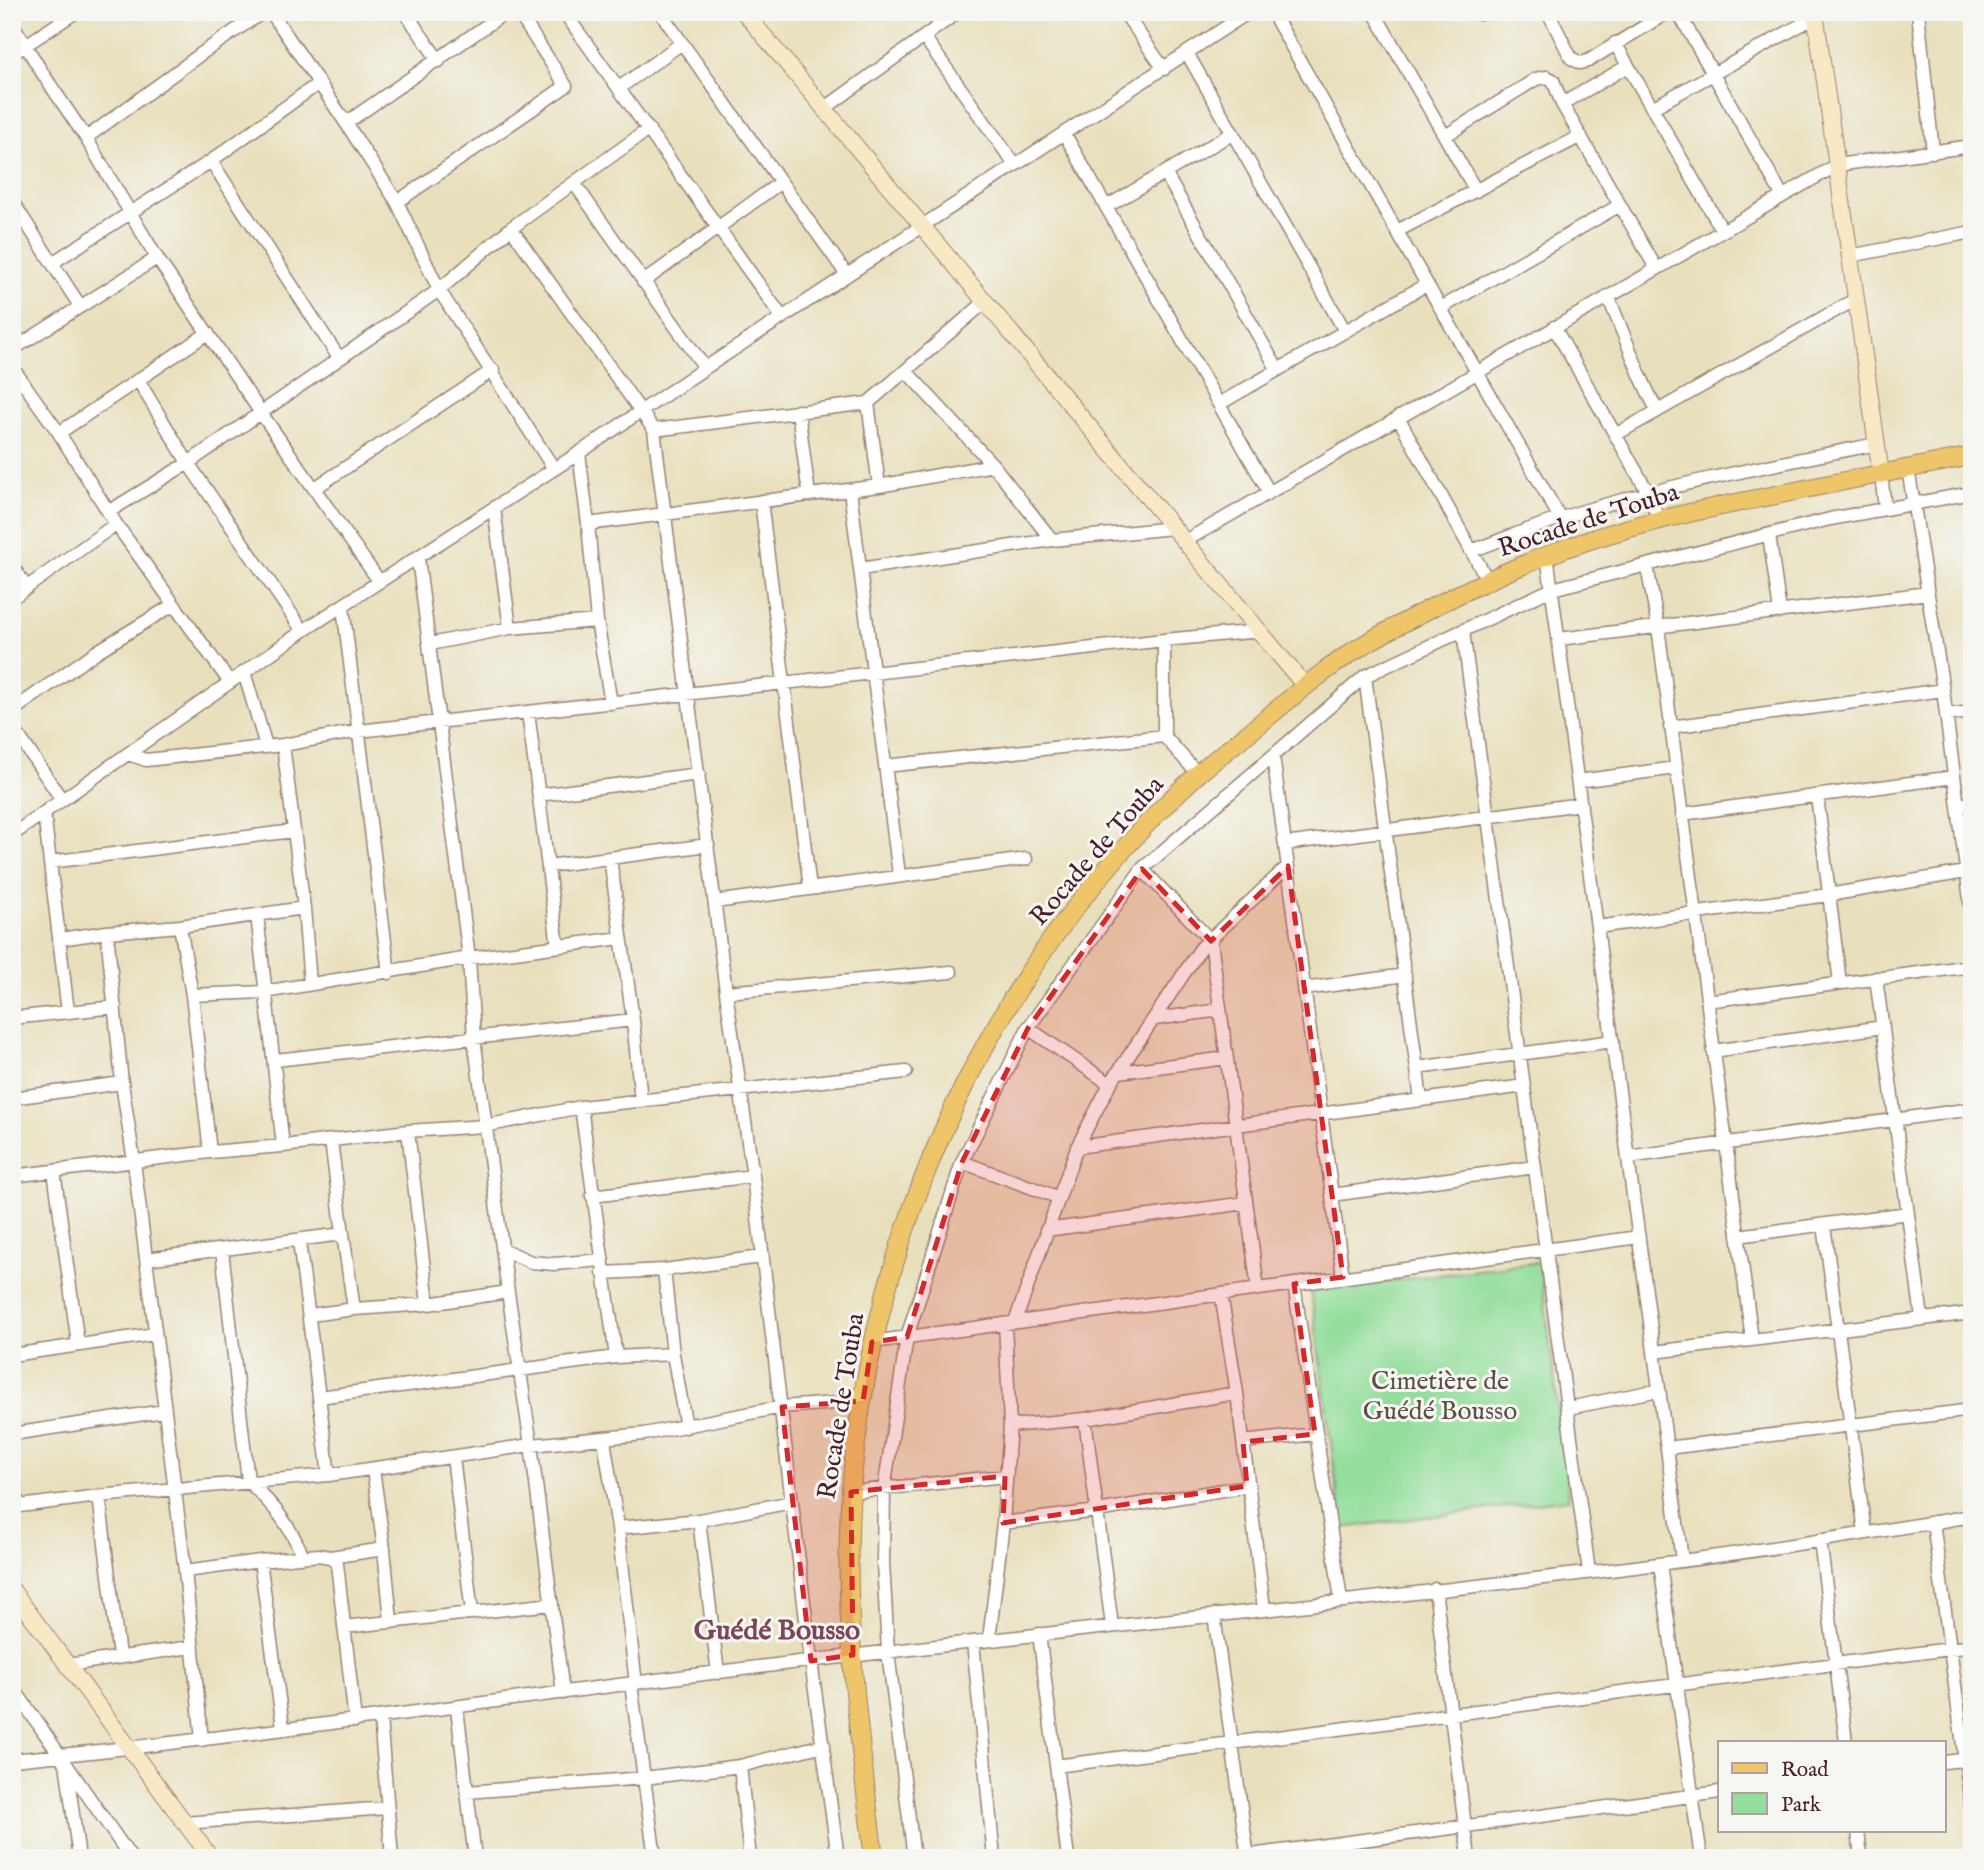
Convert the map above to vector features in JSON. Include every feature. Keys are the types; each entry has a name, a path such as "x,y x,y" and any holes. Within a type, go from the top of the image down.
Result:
{"main road":[{"name":"Rocade de Touba","path":"874,1858 853,1656 850,1593 851,1492 872,1342 910,1214 931,1159 979,1056 1044,950 1089,892 1130,844 1198,774 1305,686 1368,643 1488,581 1547,555 1658,518 1972,456"}],"street":[{"path":"12,54 76,12"},
{"path":"86,138 263,12"},
{"path":"271,12 397,202 439,290 554,468"},
{"path":"405,12 439,61"},
{"path":"346,123 506,12"},
{"path":"397,202 566,86 518,12"},
{"path":"564,12 782,317"},
{"path":"660,12 847,275"},
{"path":"744,12 1305,686"},
{"path":"824,108 958,12"},
{"path":"1124,12 1164,69"},
{"path":"12,835 303,631 1164,69 1232,17 1250,12"},
{"path":"1272,12 1560,518"},
{"path":"1374,12 1476,191"},
{"path":"1548,12 1570,58 1580,63 1588,61 1668,12"},
{"path":"1678,12 1782,195"},
{"path":"1918,12 1933,152"},
{"path":"1652,108 1815,15 1885,509"},
{"path":"12,23 86,138 156,258 379,581"},
{"path":"924,37 1015,165"},
{"path":"619,88 682,43"},
{"path":"1615,43 1721,230"},
{"path":"1187,53 1345,331"},
{"path":"1562,104 1628,66"},
{"path":"1445,136 1535,79 1547,77 1553,80 1562,104 1656,268"},
{"path":"52,263 211,161 319,83"},
{"path":"108,512 188,463 439,290 511,228 649,129"},
{"path":"1106,207 1233,133"},
{"path":"1064,134 1269,492"},
{"path":"1396,231 1581,136"},
{"path":"1185,541 1837,165 1972,146"},
{"path":"211,161 339,358"},
{"path":"1165,173 1278,370"},
{"path":"643,282 781,182"},
{"path":"574,183 705,368"},
{"path":"12,201 80,306"},
{"path":"1440,309 1620,205"},
{"path":"511,228 654,430 726,992 753,1176 811,1661 838,1858"},
{"path":"1850,256 1972,232"},
{"path":"12,350 156,258"},
{"path":"1219,404 1426,284"},
{"path":"1608,296 1657,411"},
{"path":"1615,435 1856,299"},
{"path":"654,430 869,403 985,302"},
{"path":"1554,327 1649,494 1658,518"},
{"path":"58,433 208,333"},
{"path":"12,367 116,524 229,681"},
{"path":"315,488 493,370"},
{"path":"906,371 993,465 1052,540"},
{"path":"138,380 188,463 303,631"},
{"path":"869,403 879,486"},
{"path":"798,411 809,495"},
{"path":"1398,417 1488,581"},
{"path":"1471,551 1560,518 1649,494 1733,472 1877,444"},
{"path":"579,453 589,524 597,621 611,703"},
{"path":"589,524 879,486 993,465"},
{"path":"1908,468 1943,690 1972,915"},
{"path":"850,489 899,875"},
{"path":"914,1858 888,1651 883,1562 884,1490 907,1337 962,1162 1028,1028 1142,869 1365,676 1552,589 1830,519 1972,493"},
{"path":"761,501 810,888"},
{"path":"494,508 510,628"},
{"path":"12,598 116,524"},
{"path":"860,569 1052,540 1173,528"},
{"path":"1769,535 1780,612"},
{"path":"1547,555 1682,1560"},
{"path":"418,558 469,958 474,1038 485,1126 563,1693"},
{"path":"12,566 27,588"},
{"path":"1647,566 1658,627 1752,1340"},
{"path":"1559,639 1928,593"},
{"path":"12,711 96,652 173,605"},
{"path":"343,607 389,973"},
{"path":"430,644 510,628 597,621"},
{"path":"128,754 146,760 282,745 359,731 1260,631"},
{"path":"1463,631 1589,1572"},
{"path":"1164,640 1164,737 1198,774"},
{"path":"244,672 266,746"},
{"path":"1365,676 1421,1100"},
{"path":"1670,727 1943,690"},
{"path":"528,712 558,946"},
{"path":"1946,715 1972,712"},
{"path":"12,726 62,800"},
{"path":"885,766 1164,737"},
{"path":"282,745 304,908 310,984"},
{"path":"1273,756 1343,1277"},
{"path":"1578,781 1676,768"},
{"path":"539,795 699,774"},
{"path":"1682,814 1954,777"},
{"path":"1817,796 1840,983"},
{"path":"1958,805 1972,803"},
{"path":"1285,844 1581,804"},
{"path":"44,813 68,1012"},
{"path":"50,862 293,831"},
{"path":"548,866 708,845"},
{"path":"610,858 634,1020 641,1101"},
{"path":"715,902 1026,859"},
{"path":"989,1640 1003,1522 1010,1426 1010,1323 1057,1197 1077,1147 1110,1084 1201,948 1288,866"},
{"path":"1142,869 1211,941 1258,1289"},
{"path":"1597,927 1968,878"},
{"path":"60,939 180,926 304,908"},
{"path":"257,915 283,1146"},
{"path":"180,926 210,1152"},
{"path":"107,932 122,1083 185,1571 202,1740"},
{"path":"191,995 264,992 469,958 621,938"},
{"path":"1707,1001 1972,966"},
{"path":"726,992 951,972"},
{"path":"1304,989 1405,975"},
{"path":"1876,978 1922,1318"},
{"path":"12,1018 115,1007"},
{"path":"1155,1019 1220,1010"},
{"path":"275,1060 634,1020"},
{"path":"1713,1051 1883,1027"},
{"path":"1028,1028 1110,1084"},
{"path":"1417,1068 1613,1041"},
{"path":"1119,1072 1227,1058"},
{"path":"12,1176 408,1131 485,1126 581,1107 906,1072"},
{"path":"12,1098 122,1083"},
{"path":"1077,1147 1524,1086"},
{"path":"581,1107 616,1357"},
{"path":"1628,1157 1972,1109"},
{"path":"408,1131 428,1304"},
{"path":"331,1141 354,1309"},
{"path":"962,1162 1057,1197"},
{"path":"1332,1195 1535,1167"},
{"path":"54,1171 78,1344"},
{"path":"592,1196 753,1176"},
{"path":"1046,1230 1246,1203"},
{"path":"1738,1236 1908,1213"},
{"path":"1824,1225 1865,1533"},
{"path":"146,1259 343,1234"},
{"path":"872,1342 1639,1237"},
{"path":"299,1241 330,1475"},
{"path":"502,1249 531,1262 664,1270 761,1257"},
{"path":"222,1250 248,1481 271,1503 290,1528 303,1556"},
{"path":"664,1270 673,1354 686,1427"},
{"path":"1294,1284 1341,1600"},
{"path":"310,1315 428,1304 508,1292"},
{"path":"1221,1294 1237,1393 1264,1609"},
{"path":"1654,1352 1972,1313"},
{"path":"12,1355 155,1334"},
{"path":"319,1396 616,1357 673,1354"},
{"path":"1568,1408 1660,1390"},
{"path":"1010,1426 1085,1419 1237,1393"},
{"path":"12,1464 15,1507 99,1496 330,1475 531,1445 604,1440 686,1427 782,1407 863,1401"},
{"path":"1667,1448 1972,1410"},
{"path":"12,1434 164,1411"},
{"path":"1085,1419 1112,1626"},
{"path":"1243,1442 1315,1434"},
{"path":"604,1440 618,1528 633,1684 655,1856 628,1858"},
{"path":"453,1457 472,1613"},
{"path":"373,1469 391,1621"},
{"path":"851,1492 1005,1476"},
{"path":"1003,1522 1097,1511 1247,1486"},
{"path":"99,1496 119,1656"},
{"path":"618,1528 699,1520 792,1503"},
{"path":"12,1760 64,1761 128,1746 202,1740 283,1727 380,1718 888,1651 1660,1564 1972,1516"},
{"path":"699,1520 718,1673"},
{"path":"1933,1522 1968,1759 1972,1812"},
{"path":"1820,1540 1846,1741"},
{"path":"185,1571 384,1549"},
{"path":"330,1557 337,1564 355,1721"},
{"path":"260,1561 283,1727"},
{"path":"1660,1564 1679,1684 1701,1858"},
{"path":"1435,1589 1469,1858"},
{"path":"12,1590 211,1858"},
{"path":"345,1627 552,1604"},
{"path":"1213,1615 1248,1856"},
{"path":"1039,1634 1068,1858"},
{"path":"973,1642 994,1858"},
{"path":"1056,1766 1972,1646"},
{"path":"68,1665 191,1647"},
{"path":"12,1686 131,1858"},
{"path":"457,1708 475,1858"},
{"path":"380,1718 392,1858"},
{"path":"467,1792 644,1778 740,1766 824,1745"},
{"path":"1946,1762 1968,1759"},
{"path":"64,1761 79,1858"},
{"path":"740,1766 750,1858"},
{"path":"1229,1858 1718,1792"},
{"path":"184,1823 387,1808"},
{"path":"1857,1832 1861,1858"}],"highlighted area":[{"path":"1288,866 1343,1277 1294,1284 1315,1434 1243,1442 1247,1486 1003,1523 1005,1476 851,1492 853,1655 811,1661 782,1407 863,1401 872,1342 907,1337 962,1162 1028,1028 1142,869 1211,941"}],"green space":[{"name":"Cimetière de Guédé Bousso","path":"1540,1262 1569,1499 1342,1528 1311,1291"}],"district":[{"name":"Guédé Bousso","path":"777,1629"}]}
